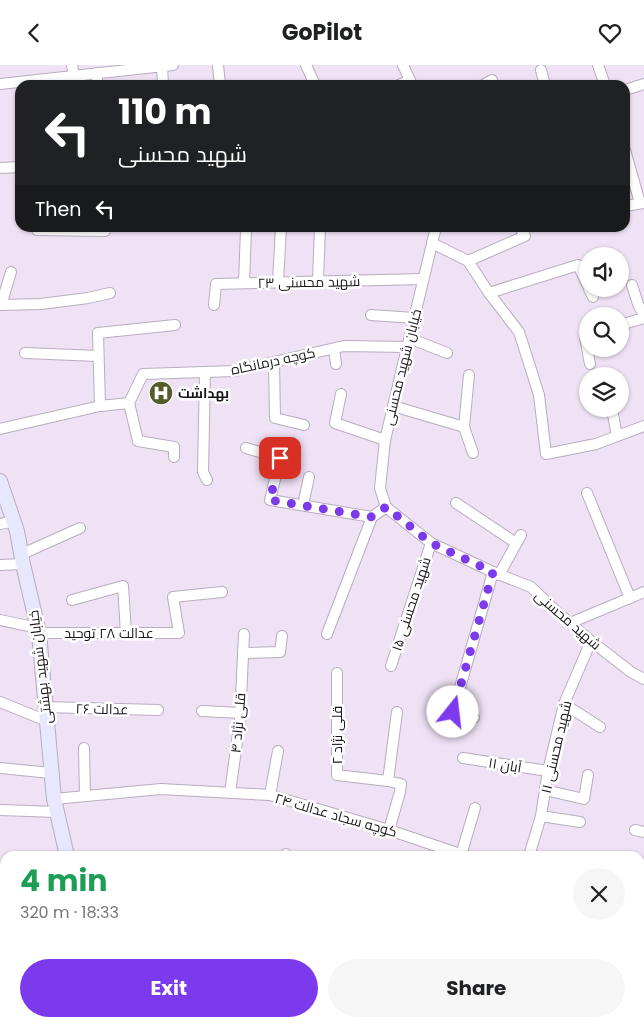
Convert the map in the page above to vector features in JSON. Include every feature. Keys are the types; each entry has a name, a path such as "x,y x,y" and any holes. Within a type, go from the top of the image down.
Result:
{"main road":[{"name":"خیابان شهید بهشتی","path":"0,481 7,523 17,531 38,631 55,805 66,851"}],"street":[{"path":"218,65 220,80"},
{"path":"306,65 313,80"},
{"path":"403,65 410,80"},
{"path":"598,65 603,80"},
{"path":"21,80 73,70 97,73 168,66 164,80"},
{"path":"541,70 544,80"},
{"path":"97,73 97,80"},
{"path":"0,84 15,81"},
{"path":"630,89 644,84"},
{"path":"630,166 642,203"},
{"path":"0,167 15,167"},
{"path":"244,283 246,232"},
{"path":"278,283 281,232"},
{"path":"318,281 320,232"},
{"name":"خیابان شهید محسنی","path":"386,507 380,488 384,440 435,232"},
{"path":"468,261 524,236 522,232"},
{"path":"432,243 468,261 489,293 519,332 539,395 546,453 596,444 644,426"},
{"path":"489,293 578,265 579,267"},
{"path":"11,272 0,305 60,302 110,293"},
{"name":"شهید محسنی ۲۳","path":"214,305 216,284 423,279"},
{"path":"629,322 644,316 632,285"},
{"path":"370,315 414,318"},
{"path":"100,406 98,333 175,325"},
{"path":"408,343 447,353"},
{"name":"کوچه درمانگاه","path":"129,403 143,374 235,371 344,346 408,343"},
{"path":"334,349 336,365"},
{"path":"24,353 98,356"},
{"path":"589,357 590,364"},
{"path":"274,362 275,418 304,425"},
{"path":"205,372 203,472 207,479"},
{"path":"469,375 464,427 473,453"},
{"path":"341,394 335,423 384,440"},
{"path":"0,429 100,406 129,403 138,441 174,447 174,457"},
{"path":"393,406 464,427"},
{"path":"613,417 617,436"},
{"path":"246,448 280,458 270,500 372,517"},
{"path":"303,505 309,477"},
{"path":"587,493 630,598"},
{"path":"456,503 518,539 496,573 453,712 474,718"},
{"path":"327,633 372,517 386,507"},
{"name":"شهید محسنی","path":"386,507 431,543 530,587 591,641 631,672 644,679"},
{"path":"0,565 23,559 80,528"},
{"name":"شهید محسنی ۱۵","path":"391,666 431,543"},
{"path":"72,600 123,586 126,633"},
{"name":"عدالت ۲۸ توحید","path":"0,620 38,631 179,633 172,597 222,592"},
{"path":"570,623 644,592"},
{"name":"قلی نژاد ۴","path":"230,793 240,713 244,634"},
{"path":"243,653 280,652 282,636"},
{"name":"شهید محسنی ۱۱","path":"530,851 541,816 548,771 564,704 591,641"},
{"name":"قلی نژاد ۲","path":"337,673 337,775 388,781"},
{"path":"0,702 46,714"},
{"path":"564,704 600,727"},
{"name":"عدالت ۲۶","path":"46,714 158,710"},
{"path":"202,711 240,713"},
{"path":"389,830 401,784 388,781 397,712"},
{"path":"84,749 85,796"},
{"path":"270,795 278,751"},
{"name":"آبان ۱۱","path":"463,758 548,771"},
{"path":"0,768 52,773"},
{"path":"545,790 584,799 588,775"},
{"name":"کوچه سجاد عدالت ۲۴","path":"0,810 55,805 85,796 161,789 270,795 389,830 451,851"},
{"path":"464,851 475,808"},
{"path":"541,816 580,822"}],"place":[{"name":"بهداشت","path":"161,393"}],"route":[{"path":"280,458 270,500 372,517 386,507 431,543 493,572 453,712"}]}
